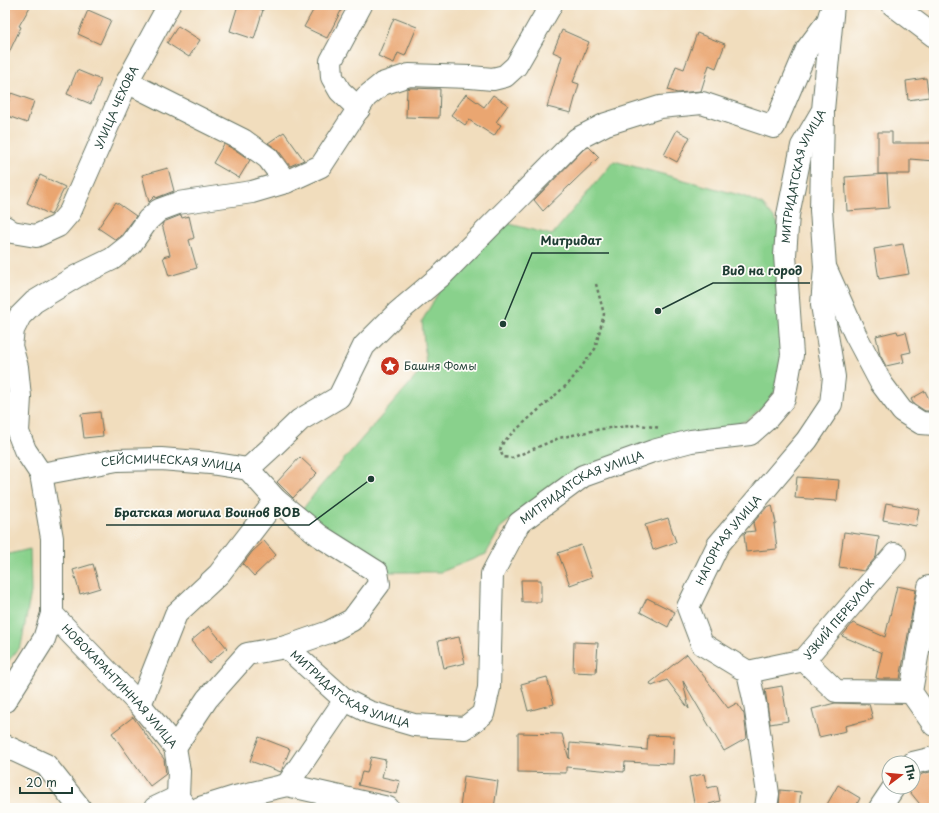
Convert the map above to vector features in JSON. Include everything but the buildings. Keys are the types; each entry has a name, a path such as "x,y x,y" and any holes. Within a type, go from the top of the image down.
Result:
{"street":[{"name":"УЛИЦА ЧЕХОВА","path":"5,227 12,232 36,236 58,226 70,212 127,82 168,5"},
{"path":"359,109 340,91 332,77 331,61 361,5"},
{"path":"5,701 44,639 52,614 52,538 41,474 25,450 18,432 20,397 17,367 11,346 12,330 20,316 34,302 77,276 112,259 131,244 148,220 159,210 178,203 252,192 286,182 321,166 366,97 382,84 409,75 494,79 505,76 516,66 551,5"},
{"path":"248,469 300,420 339,397 364,346 397,313 443,274 577,139 606,124 660,107 702,103 774,127 807,48 828,20 832,5"},
{"name":"МИТРИДАТСКАЯ УЛИЦА","path":"175,747 207,700 247,654 286,647 345,700 370,712 414,725 465,728 483,714 489,688 492,574 519,523 583,476 653,451 690,441 750,434 767,419 784,399 792,355 785,255 788,214 802,146 823,110 832,5"},
{"path":"893,5 934,36"},
{"path":"127,82 243,140 268,158 286,182"},
{"path":"823,110 821,210 825,267 856,334 881,383 902,411 921,423 934,424"},
{"name":"НАГОРНАЯ УЛИЦА","path":"748,672 702,644 688,607 718,545 807,440 831,404 834,378 822,305 825,267"},
{"path":"5,441 25,450"},
{"name":"СЕЙСМИЧЕСКАЯ УЛИЦА","path":"41,474 117,460 161,459 210,463 248,469 276,500 320,536 377,572 379,584 352,620 329,632 286,647"},
{"path":"140,705 176,614 219,574 276,500"},
{"name":"УЗКИЙ ПЕРЕУЛОК","path":"748,672 804,660 895,554"},
{"path":"929,587 911,692 934,726"},
{"name":"НОВОКАРАНТИННАЯ УЛИЦА","path":"52,614 140,705 175,747 182,803"},
{"path":"804,660 836,691 911,692"},
{"path":"748,672 755,704 768,794 766,808"},
{"path":"287,785 345,700"},
{"path":"5,746 46,765 80,808"},
{"path":"921,761 934,758"},
{"path":"200,808 235,797 287,785 388,808"},
{"path":"880,808 889,795"},
{"path":"155,808 182,803"}],"path":[{"path":"596,284 604,314 595,349 569,383 506,439 500,450 503,457 512,458 559,438 601,429 640,425 666,428 690,441"}],"green space":[{"path":"614,161 743,196 763,205 778,223 784,323 780,384 768,402 748,420 557,483 501,527 486,554 441,572 377,572 299,514 319,488 426,365 422,321 448,276 502,222 552,235"},
{"path":"30,549 31,592 21,646 5,665 5,555"}],"place":[{"name":"Вид на город","path":"658,311"},
{"name":"Митридат","path":"503,324"},
{"name":"Башня Фомы","path":"390,366"},
{"name":"Братская могила Воинов ВОВ","path":"371,479"}]}
